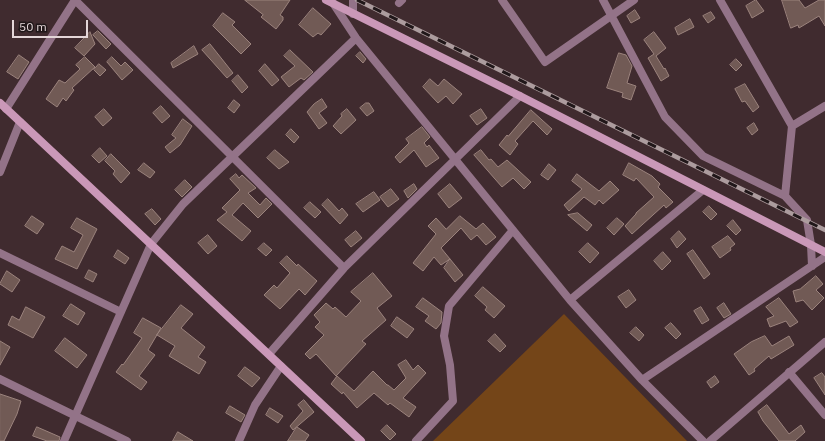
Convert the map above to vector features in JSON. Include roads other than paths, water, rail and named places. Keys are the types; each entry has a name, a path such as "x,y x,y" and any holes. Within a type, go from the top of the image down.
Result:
{"street":[{"path":"6,109 75,0 344,268"},
{"path":"353,0 353,14"},
{"path":"502,0 544,62 634,0"},
{"path":"603,0 665,116 703,156 785,196 807,220 811,245 812,266"},
{"path":"720,0 792,126 785,196"},
{"path":"329,2 520,96 825,252"},
{"path":"329,2 356,38 570,300 642,380 703,441"},
{"path":"64,441 151,244 183,204 356,38"},
{"path":"268,354 344,268 520,96"},
{"path":"0,104 361,441"},
{"path":"792,126 825,106"},
{"path":"0,172 20,122"},
{"path":"570,300 703,190"},
{"path":"416,441 453,401 450,364 444,336 449,306 513,230"},
{"path":"0,253 121,312"},
{"path":"642,380 825,257"},
{"path":"710,441 825,342"},
{"path":"239,441 255,405 281,366"},
{"path":"790,372 825,415"},
{"path":"0,379 127,441"}],"railway":[{"path":"357,0 825,230"}]}
